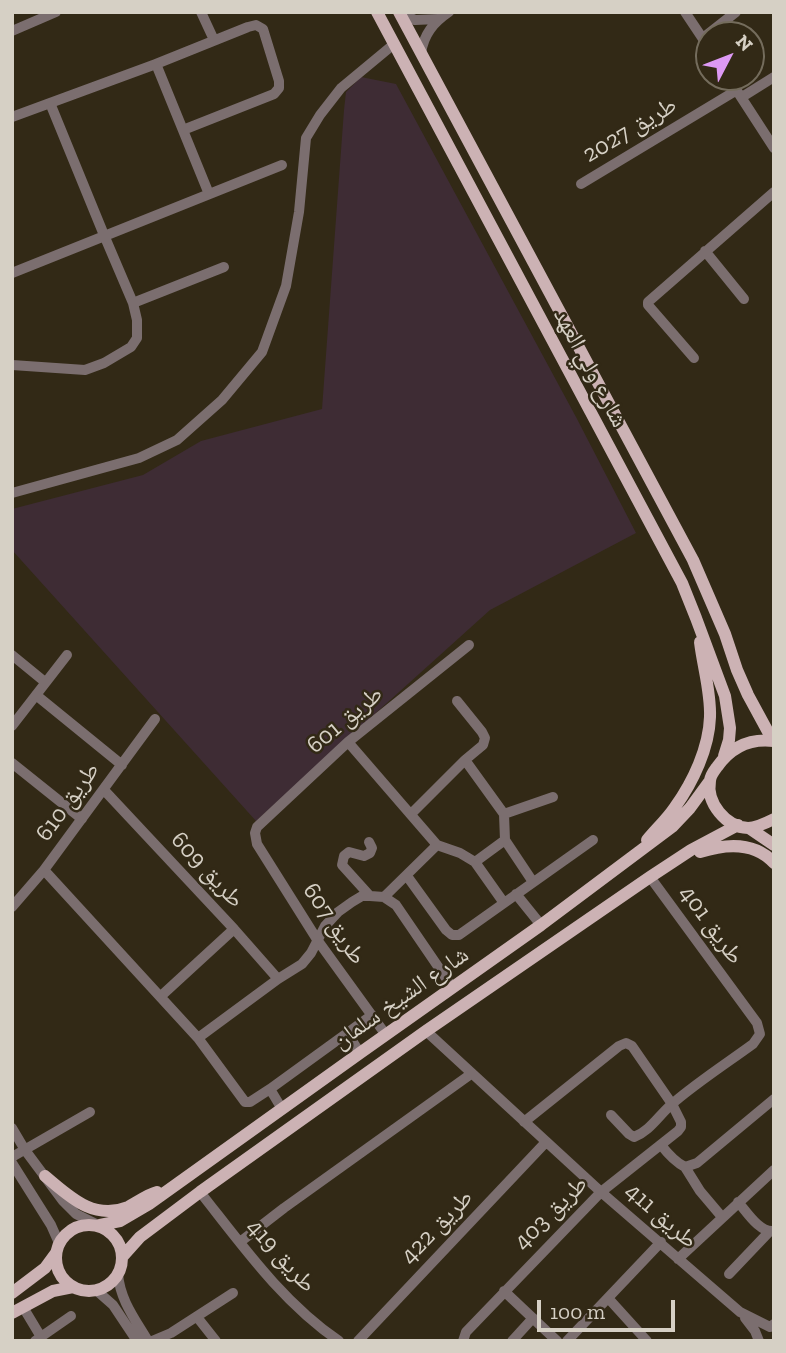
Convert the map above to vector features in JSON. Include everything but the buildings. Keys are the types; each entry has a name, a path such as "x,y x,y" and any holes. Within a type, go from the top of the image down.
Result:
{"main road":[{"name":"شارع ولي العهد","path":"377,12 682,583 725,696 730,729 724,756"},
{"name":"شارع ولي العهد","path":"399,12 693,559 726,634 737,670 773,741"},
{"path":"394,44 410,36"},
{"path":"635,855 674,809 686,790 708,735 709,694 696,618"},
{"path":"748,695 757,709 774,721"},
{"path":"724,756 744,743 773,741"},
{"name":"شارع الشيخ سلمان","path":"98,1225 120,1221 171,1189 635,855 672,827 690,808 724,756"},
{"path":"709,782 717,811 728,821 774,845"},
{"name":"شارع الشيخ سلمان","path":"123,1256 140,1237 200,1192 426,1031 650,877 708,840 774,819"},
{"path":"679,858 729,845 761,852 774,863"},
{"path":"45,1176 73,1199 97,1210 126,1207 149,1195 171,1189"},
{"path":"12,1293 44,1268 57,1248 69,1232 75,1228 98,1225 120,1242 123,1256 118,1274 107,1286 96,1290 79,1290 65,1280 55,1263 57,1248"},
{"path":"18,1310 53,1291 73,1287"}],"street":[{"path":"201,12 214,40"},
{"path":"399,12 415,20 438,19"},
{"path":"421,54 425,37 438,19 449,12"},
{"path":"685,12 695,26"},
{"path":"12,31 49,14"},
{"path":"12,117 248,27 256,25 263,29 279,88 274,94 183,130"},
{"path":"12,493 139,458 177,440 222,400 262,352 286,286 299,212 306,138 341,88 394,44"},
{"path":"156,64 209,194"},
{"name":"طريق 2027","path":"581,184 739,93 774,77"},
{"path":"739,93 774,148"},
{"path":"12,365 85,370 104,363 131,347 137,338 134,303 50,103"},
{"path":"12,273 282,164"},
{"path":"694,358 648,303 649,300 774,192"},
{"path":"705,251 744,299"},
{"path":"134,303 224,267"},
{"name":"طريق 601","path":"255,832 257,827 348,742 469,645"},
{"path":"12,655 45,682"},
{"path":"12,726 67,655"},
{"path":"36,695 122,765"},
{"path":"411,814 483,745 485,738 457,701"},
{"name":"طريق 610","path":"12,907 44,870 155,719"},
{"path":"348,742 437,845 475,862 504,903"},
{"path":"466,760 504,814 505,840 533,882"},
{"path":"12,763 82,819"},
{"name":"طريق 609","path":"104,790 278,979"},
{"path":"504,814 553,797"},
{"name":"طريق 607","path":"255,832 257,844 318,941 386,1035"},
{"path":"475,862 505,840"},
{"path":"407,876 446,930 452,935 459,935 593,840"},
{"path":"369,842 372,848 370,853 364,856 349,852 344,856 342,865 370,896"},
{"path":"384,897 437,845"},
{"path":"44,870 198,1038 245,1102 250,1102 270,1089 372,1015"},
{"name":"طريق 401","path":"650,877 757,1023 760,1034 753,1044 672,1104"},
{"path":"516,894 541,925"},
{"path":"198,1038 302,964 325,926 338,912 362,896 384,897 396,905 452,987"},
{"path":"161,996 234,929"},
{"name":"طريق 411","path":"426,1031 601,1192 740,1312 760,1341"},
{"path":"347,1033 360,1053"},
{"path":"524,1122 626,1043 632,1046 672,1104 652,1125 634,1137 611,1115"},
{"path":"240,1242 471,1074"},
{"path":"270,1089 282,1109"},
{"path":"685,1167 697,1163 774,1099"},
{"name":"طريق 403","path":"463,1341 466,1332 601,1192 678,1131 681,1122 672,1104"},
{"path":"12,1157 90,1112"},
{"path":"12,1128 62,1201 76,1214 98,1225"},
{"name":"طريق 422","path":"358,1341 546,1142"},
{"path":"661,1145 668,1155 685,1167 700,1191 722,1217"},
{"path":"12,1163 51,1224 57,1248"},
{"path":"678,1259 774,1170"},
{"name":"طريق 419","path":"200,1192 265,1273 320,1328 339,1341"},
{"path":"729,1274 771,1232 762,1229 738,1202"},
{"path":"567,1341 661,1242"},
{"path":"118,1274 126,1306 144,1340"},
{"path":"96,1290 144,1340"},
{"path":"504,1291 557,1341"},
{"path":"144,1340 171,1333 233,1293"},
{"path":"608,1298 647,1341"},
{"path":"18,1310 38,1339 71,1316"},
{"name":"طريق 411","path":"740,1312 772,1326"},
{"path":"197,1317 216,1341"},
{"path":"512,1341 533,1318"},
{"path":"760,1341 763,1332 772,1326"}],"shaded area":[{"path":"361,77 396,84 636,533 490,610 256,821 12,550 12,509 143,475 201,441 322,409 346,92"}]}
